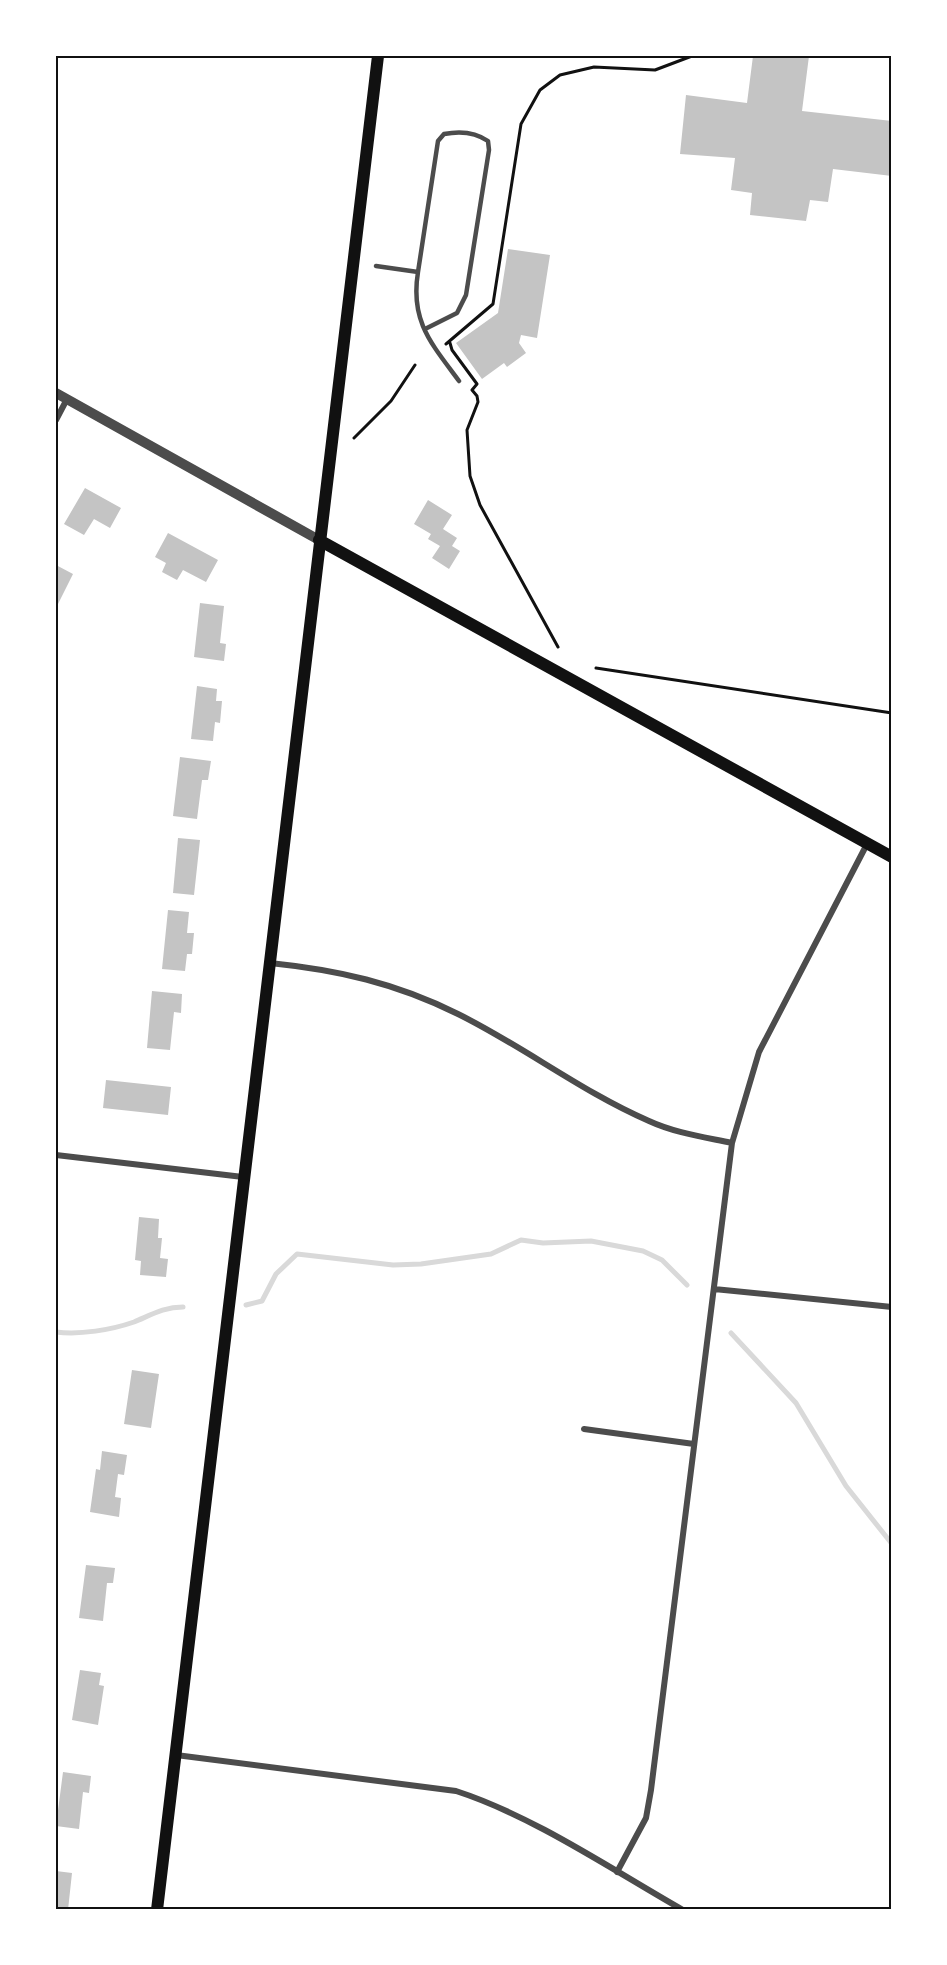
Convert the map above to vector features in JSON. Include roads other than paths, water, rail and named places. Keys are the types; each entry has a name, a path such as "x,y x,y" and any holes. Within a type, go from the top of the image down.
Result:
{"main road":[{"path":"157,1910 173,1754 378,56"},
{"path":"320,540 891,857"}],"street":[{"path":"56,393 320,540"},
{"path":"56,420 67,399"},
{"path":"617,1872 646,1818 651,1790 732,1143 759,1052 867,844"},
{"path":"270,963 328,969 373,979 412,994 487,1029 613,1104 650,1122 687,1134 732,1143"},
{"path":"56,1155 243,1178"},
{"path":"714,1289 891,1307"},
{"path":"584,1429 694,1444"},
{"path":"173,1754 456,1791 485,1800 518,1817 683,1910"}],"lane":[{"path":"425,329 457,313 466,295 489,150 488,141 480,136 456,132 444,134 438,141 415,293 416,311 425,329 436,350 459,381"},
{"path":"376,266 418,272"}],"waterway":[{"path":"246,1305 262,1301 276,1274 297,1254 393,1265 421,1264 491,1254 521,1240 543,1243 591,1241 643,1251 662,1260 687,1285"},
{"path":"56,1332 75,1333 106,1329 134,1322 164,1310 183,1307"},
{"path":"731,1333 796,1403 846,1486 892,1544"}]}
